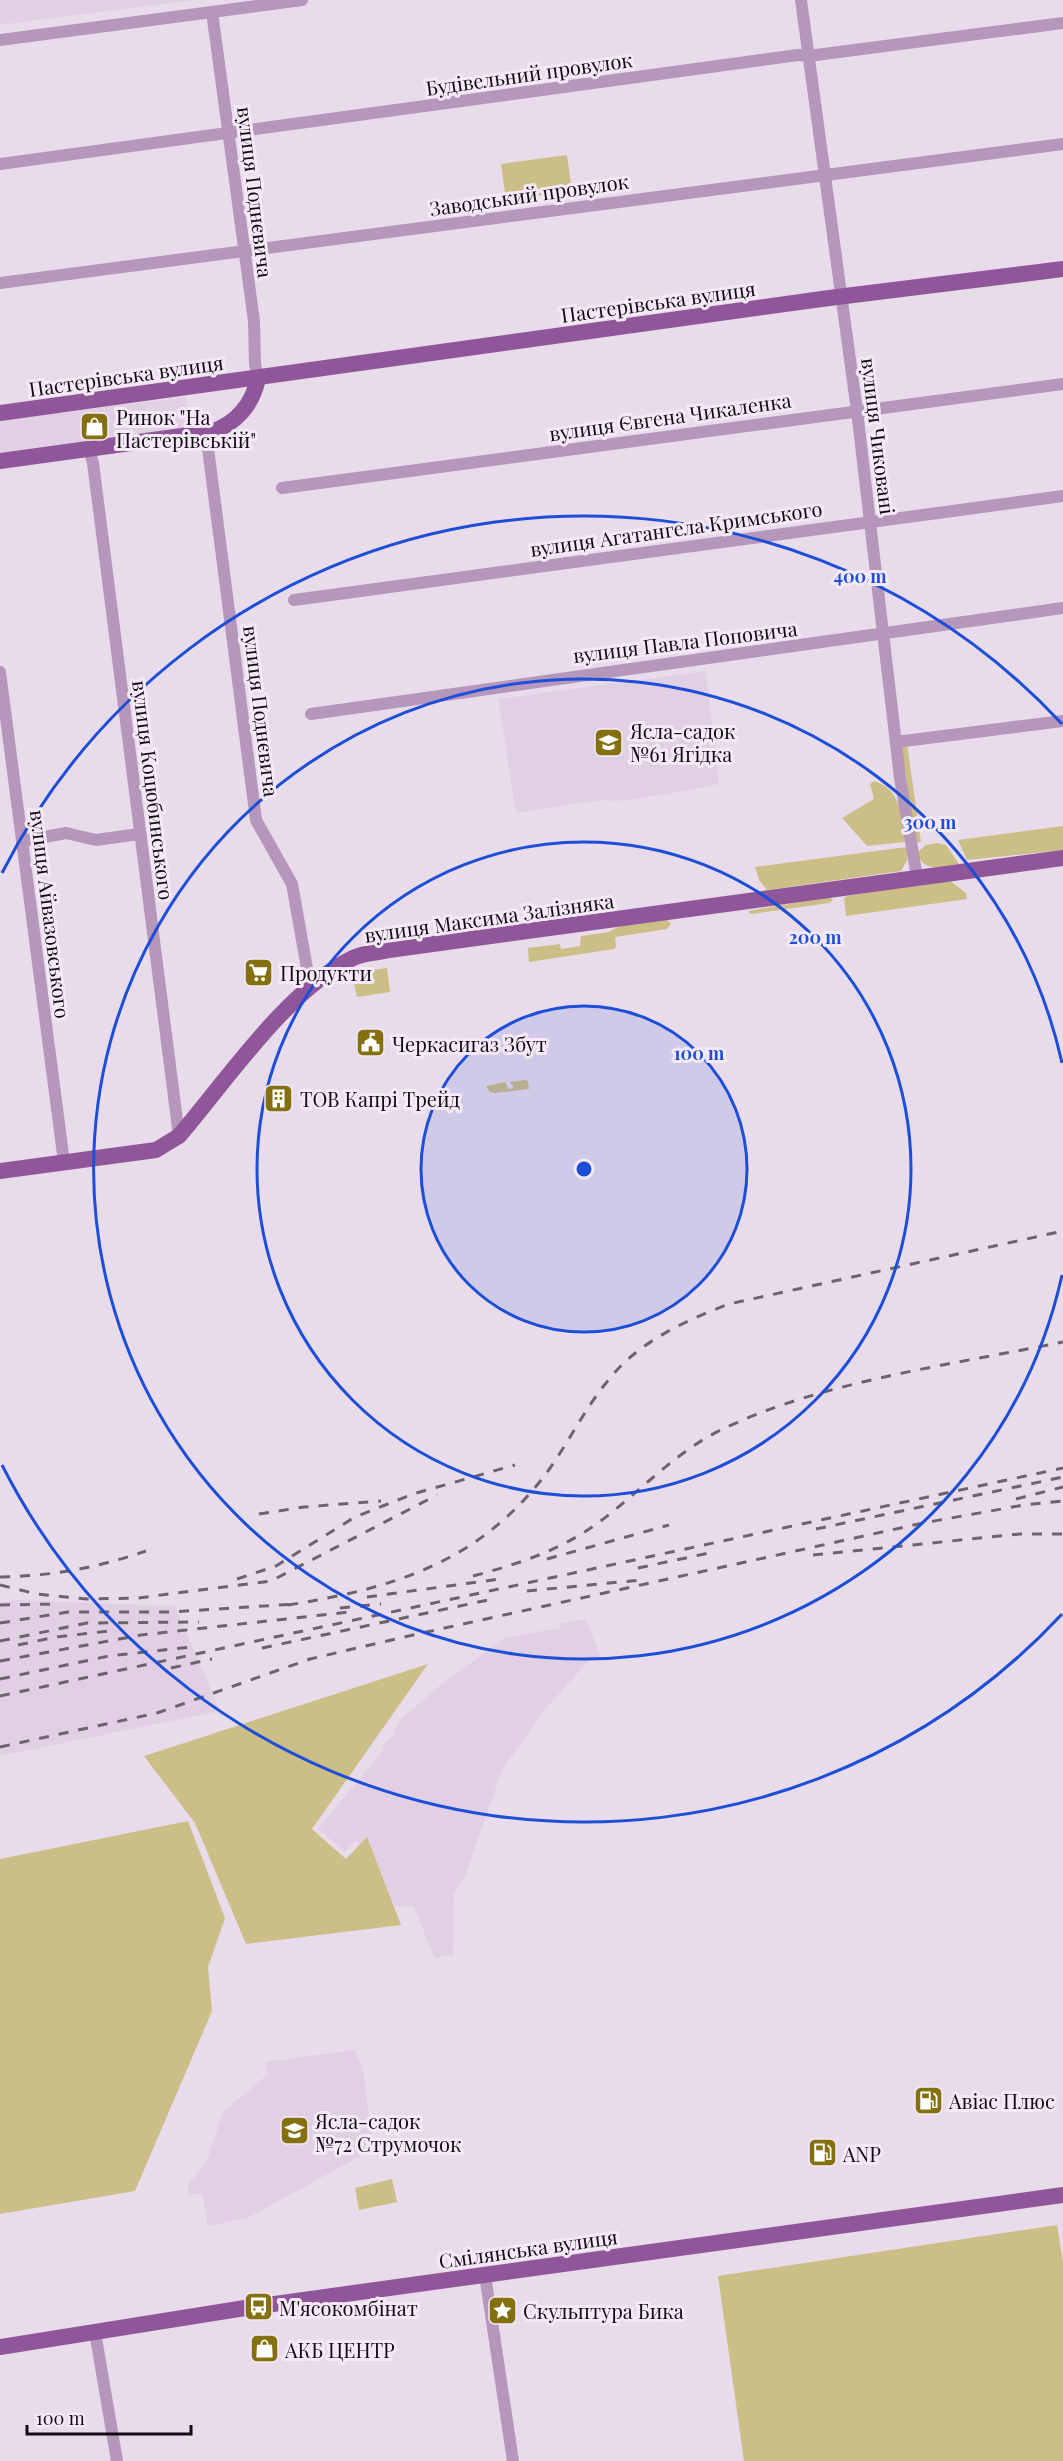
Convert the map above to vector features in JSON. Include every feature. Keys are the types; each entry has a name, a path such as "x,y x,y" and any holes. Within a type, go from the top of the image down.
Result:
{"main road":[{"name":"Пастерівська вулиця","path":"0,413 840,297 1063,269"},
{"path":"0,461 206,433 234,422 255,388 258,378"},
{"name":"вулиця Максима Залізняка","path":"0,1171 156,1150 179,1136 276,1020 310,985 355,957 388,950 676,913 1063,858"},
{"name":"Смілянська вулиця","path":"0,2348 485,2275 1063,2195"}],"street":[{"path":"0,40 302,0"},
{"name":"вулиця Чиковані","path":"801,0 857,411 896,742 917,877"},
{"name":"вулиця Поднєвича","path":"212,12 244,252 258,378"},
{"name":"Будівельний провулок","path":"0,164 786,57 1063,23"},
{"name":"Заводський провулок","path":"0,284 1063,144"},
{"name":"вулиця Євгена Чикаленка","path":"282,488 1063,384"},
{"name":"вулиця Поднєвича","path":"206,433 256,820 292,884 310,985"},
{"name":"вулиця Коцюбинського","path":"89,450 93,463 179,1136"},
{"name":"вулиця Агатангела Кримського","path":"294,600 1063,496"},
{"name":"вулиця Павла Поповича","path":"311,714 552,678 882,634 896,629 1063,608"},
{"name":"вулиця Айвазовського","path":"0,672 64,1162"},
{"path":"896,742 1063,721"},
{"path":"22,841 66,833 96,840 139,834"},
{"path":"485,2275 513,2461"},
{"path":"95,2332 117,2461"}],"shaded area":[{"path":"0,0 195,0 0,25"},
{"path":"567,155 572,191 506,200 501,164"},
{"name":"Ринок \"На Пастерівській\"","path":"186,397 191,429 0,454 0,420"},
{"name":"Ясла-садок №61 Ягідка","path":"706,671 719,784 663,795 617,801 602,800 516,813 498,699"},
{"path":"907,744 921,842 915,843 901,747"},
{"path":"874,781 890,790 895,797 901,814 905,842 867,846 842,818 874,799 870,784"},
{"path":"1063,826 1063,850 967,860 958,840"},
{"path":"937,843 946,845 959,864 934,867 924,863 917,852 926,845"},
{"path":"907,847 907,860 901,871 767,890 759,880 755,867"},
{"path":"949,880 966,893 967,899 846,916 844,898 847,896"},
{"path":"830,897 833,900 829,903 751,914 748,911"},
{"path":"666,919 671,924 667,929 615,937 616,947 614,949 529,962 528,948 560,944 561,949 580,946 581,936 609,932 621,925"},
{"path":"387,968 390,992 357,997 352,973"},
{"path":"528,1081 529,1089 495,1093 490,1092 486,1086 506,1082 508,1089 514,1088 510,1082"},
{"path":"18,1600 175,1606 220,1711 0,1756 0,1603"},
{"path":"586,1619 600,1656 590,1659 544,1711 502,1770 465,1876 454,1894 453,1956 444,1955 435,1959 414,1907 392,1906 356,1840 345,1852 318,1829 384,1749 382,1747 396,1732 394,1730 402,1718 438,1687 506,1637 561,1628 560,1623"},
{"path":"428,1664 312,1829 346,1859 367,1837 401,1925 246,1944 195,1823 144,1756"},
{"path":"188,1821 225,1918 208,1967 212,2011 135,2191 0,2214 0,1859"},
{"name":"Ясла-садок №72 Струмочок","path":"355,2050 363,2068 373,2149 248,2218 208,2226 202,2193 189,2195 187,2186 207,2160 223,2112 268,2074 265,2062"},
{"path":"392,2179 397,2202 359,2210 355,2188"},
{"path":"1057,2225 1063,2262 1063,2461 744,2461 718,2276"}],"railway":[{"path":"288,1605 361,1591 396,1581 459,1552 488,1532 516,1508 542,1479 601,1389 623,1364 650,1342 697,1317 729,1304 1063,1231"},
{"path":"473,1576 553,1549 583,1533 707,1437 763,1412 847,1386 935,1366 1063,1342"},
{"path":"237,1579 276,1566 355,1517 413,1494 515,1465"},
{"path":"0,1696 1063,1468"},
{"path":"816,1529 1063,1477"},
{"path":"1016,1499 1063,1487"},
{"path":"0,1585 37,1594 87,1599 138,1598 271,1581 437,1495"},
{"path":"259,1514 304,1507 381,1501"},
{"path":"0,1747 157,1713 310,1659 413,1635 923,1523 1024,1505 1063,1501"},
{"path":"547,1559 669,1525"},
{"path":"813,1555 1020,1534 1063,1534"},
{"path":"0,1577 74,1570 146,1551"},
{"path":"638,1568 714,1552"},
{"path":"367,1597 500,1579"},
{"path":"527,1591 641,1580"},
{"path":"262,1648 488,1600"},
{"path":"0,1605 60,1604"},
{"path":"0,1623 68,1612 171,1612 295,1604"},
{"path":"340,1608 381,1604"},
{"path":"0,1661 141,1635 349,1612"},
{"path":"0,1641 87,1623 199,1622"},
{"path":"18,1645 56,1637 109,1631"},
{"path":"0,1679 109,1656 191,1647"},
{"path":"171,1668 212,1659"}],"place":[{"name":"Ринок \"На Пастерівській\"","path":"95,427"},
{"name":"Ясла-садок №61 Ягідка","path":"609,742"},
{"name":"Продукти","path":"259,972"},
{"name":"Черкасигаз Збут","path":"371,1043"},
{"name":"ТОВ Капрі Трейд","path":"279,1098"},
{"name":"Авіас Плюс","path":"928,2100"},
{"name":"Ясла-садок №72 Струмочок","path":"294,2131"},
{"name":"ANP","path":"822,2153"},
{"name":"М'ясокомбінат","path":"258,2307"},
{"name":"Cкульптура Бика","path":"502,2310"},
{"name":"АКБ ЦЕНТР","path":"264,2349"}]}
